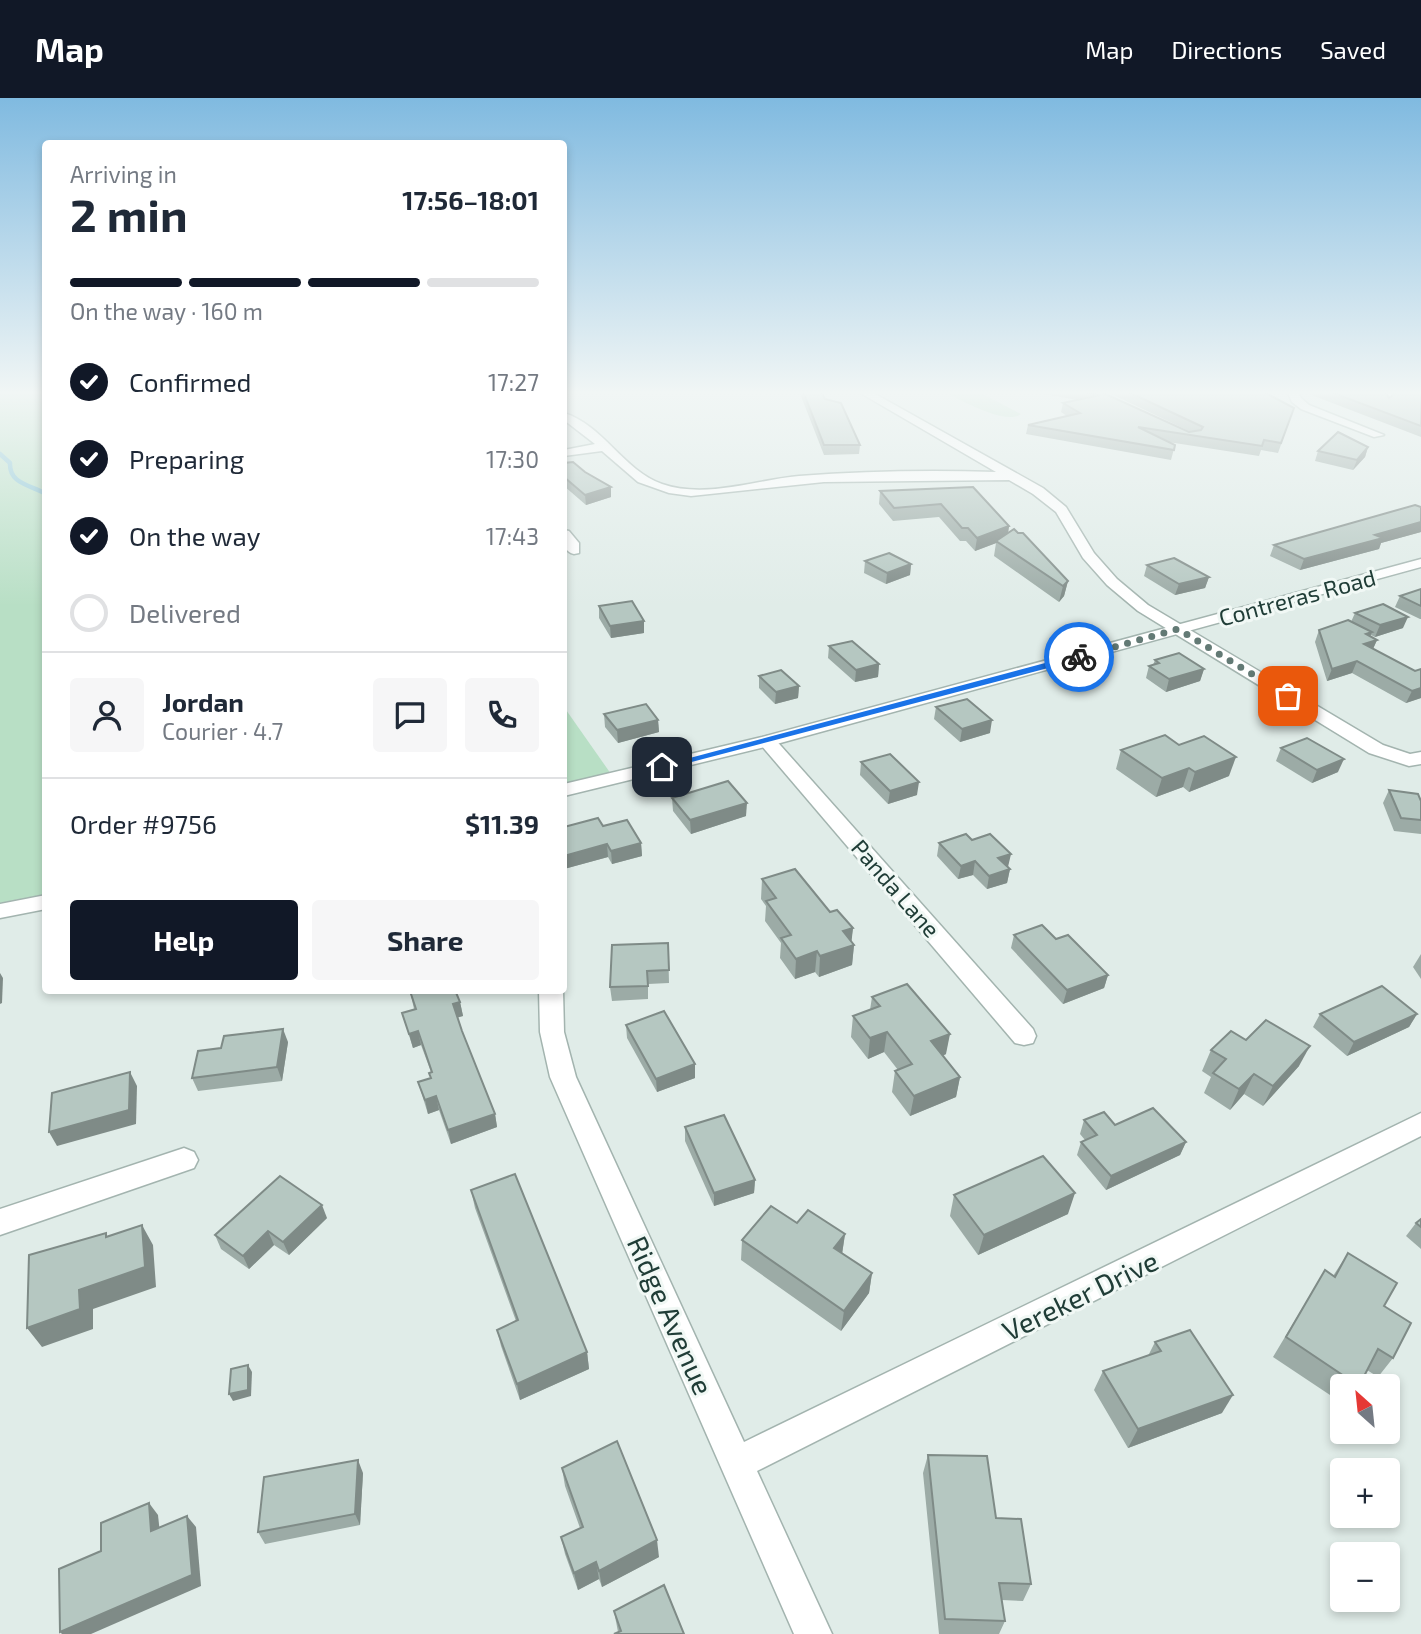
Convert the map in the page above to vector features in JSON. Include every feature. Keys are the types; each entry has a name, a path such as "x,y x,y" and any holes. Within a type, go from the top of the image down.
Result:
{"street":[{"path":"622,463 641,478 677,491 724,490 799,480 953,474 1013,476"},
{"path":"989,463 1038,491 1060,510 1085,550 1112,582 1143,608 1376,749 1409,760 1421,758"},
{"path":"567,538 573,551"},
{"name":"Contreras Road","path":"567,789 767,741 1421,563"},
{"name":"Panda Lane","path":"767,741 1024,1036"},
{"path":"0,911 42,903"},
{"name":"Ridge Avenue","path":"551,994 552,1032 563,1077 813,1634"},
{"name":"Vereker Drive","path":"737,1463 1421,1124"},
{"path":"0,1222 184,1160"}],"green space":[{"path":"0,463 42,463 42,895 0,903"},
{"path":"567,711 611,774 567,783"}],"building":[{"path":"567,463 574,463 611,487 585,495 567,480"},
{"path":"973,487 1009,526 977,538 968,528 962,528 941,504 894,508 880,491"},
{"path":"1415,505 1421,507 1421,522 1375,535 1383,538 1304,559 1274,545"},
{"path":"1014,529 1023,533 1068,581 1063,586 996,541"},
{"path":"889,553 911,564 887,573 865,561"},
{"path":"1174,558 1209,577 1179,584 1147,565"},
{"path":"1421,589 1421,606 1400,596"},
{"path":"632,601 644,621 610,626 599,606"},
{"path":"1383,604 1408,617 1380,625 1355,613"},
{"path":"1348,620 1372,632 1366,634 1377,640 1364,644 1415,671 1421,669 1421,688 1412,691 1357,661 1332,669 1319,630"},
{"path":"852,641 879,664 856,670 829,646"},
{"path":"1179,653 1204,669 1169,679 1149,666 1159,663 1155,660"},
{"path":"781,670 799,686 776,692 759,676"},
{"path":"967,699 992,720 962,729 936,707"},
{"path":"646,704 658,720 617,730 604,714"},
{"path":"1165,735 1179,745 1204,736 1236,757 1195,772 1189,768 1162,778 1121,750"},
{"path":"1307,738 1344,759 1317,770 1281,748"},
{"path":"890,754 919,782 890,791 861,762"},
{"path":"728,781 747,803 690,820 672,798"},
{"path":"1389,790 1418,794 1421,801 1421,820 1401,818"},
{"path":"598,818 603,826 627,820 641,843 611,851 607,844 567,855 567,826"},
{"path":"966,834 972,840 990,834 1011,854 998,858 1010,869 989,876 975,861 961,866 939,843"},
{"path":"795,869 830,912 837,910 853,928 843,931 854,945 820,956 817,951 796,959 781,938 791,935 766,901 776,898 762,879"},
{"path":"1042,925 1056,939 1068,935 1108,975 1067,990 1014,935"},
{"path":"668,943 669,970 647,971 648,986 610,987 612,945"},
{"path":"907,984 950,1034 931,1041 960,1077 914,1096 895,1071 912,1064 887,1032 870,1038 853,1016 880,1006 872,997"},
{"path":"1382,986 1417,1014 1354,1042 1320,1014"},
{"path":"411,994 457,994 460,1002 453,1004 495,1114 448,1130 436,1096 425,1100 418,1082 431,1078 429,1073 432,1072 418,1031 409,1034 402,1013 416,1009"},
{"path":"664,1011 695,1064 656,1079 626,1025"},
{"path":"1266,1020 1310,1046 1273,1086 1254,1074 1239,1089 1213,1073 1226,1059 1211,1050 1231,1031 1246,1040"},
{"path":"283,1029 277,1067 192,1078 198,1051 221,1048 224,1036"},
{"path":"130,1072 129,1110 49,1132 52,1093"},
{"path":"1153,1108 1186,1142 1111,1176 1081,1142 1097,1135 1084,1120 1104,1112 1115,1125"},
{"path":"724,1115 755,1180 714,1193 685,1127"},
{"path":"1043,1156 1075,1193 984,1235 954,1195"},
{"path":"515,1174 587,1352 517,1384 497,1330 518,1320 471,1190"},
{"path":"280,1176 322,1205 283,1242 268,1231 243,1256 215,1235"},
{"path":"771,1206 797,1223 808,1210 845,1234 834,1248 872,1273 844,1311 742,1240"},
{"path":"142,1225 145,1267 79,1290 80,1309 27,1328 29,1255 106,1233 106,1237"},
{"path":"1348,1253 1397,1283 1384,1306 1411,1323 1393,1358 1378,1349 1365,1374 1341,1374 1286,1337 1325,1270 1335,1277"},
{"path":"1190,1330 1233,1395 1138,1429 1103,1371 1161,1351 1155,1342"},
{"path":"248,1365 248,1390 229,1394 231,1369"},
{"path":"617,1441 657,1540 599,1571 596,1562 574,1573 561,1537 583,1527 562,1468"},
{"path":"928,1455 987,1456 996,1518 1021,1519 1031,1584 999,1583 1005,1621 945,1619"},
{"path":"358,1460 355,1514 258,1532 264,1477"},
{"path":"149,1503 151,1531 187,1516 192,1575 60,1632 59,1569 101,1551 101,1523"},
{"path":"664,1585 684,1634 614,1634 621,1631 614,1611"}],"waterway":[{"path":"10,463 17,480 42,492"}],"way so far":[{"path":"1079,657 1178,629 1288,696"}],"route":[{"path":"662,767 1079,657"}]}
